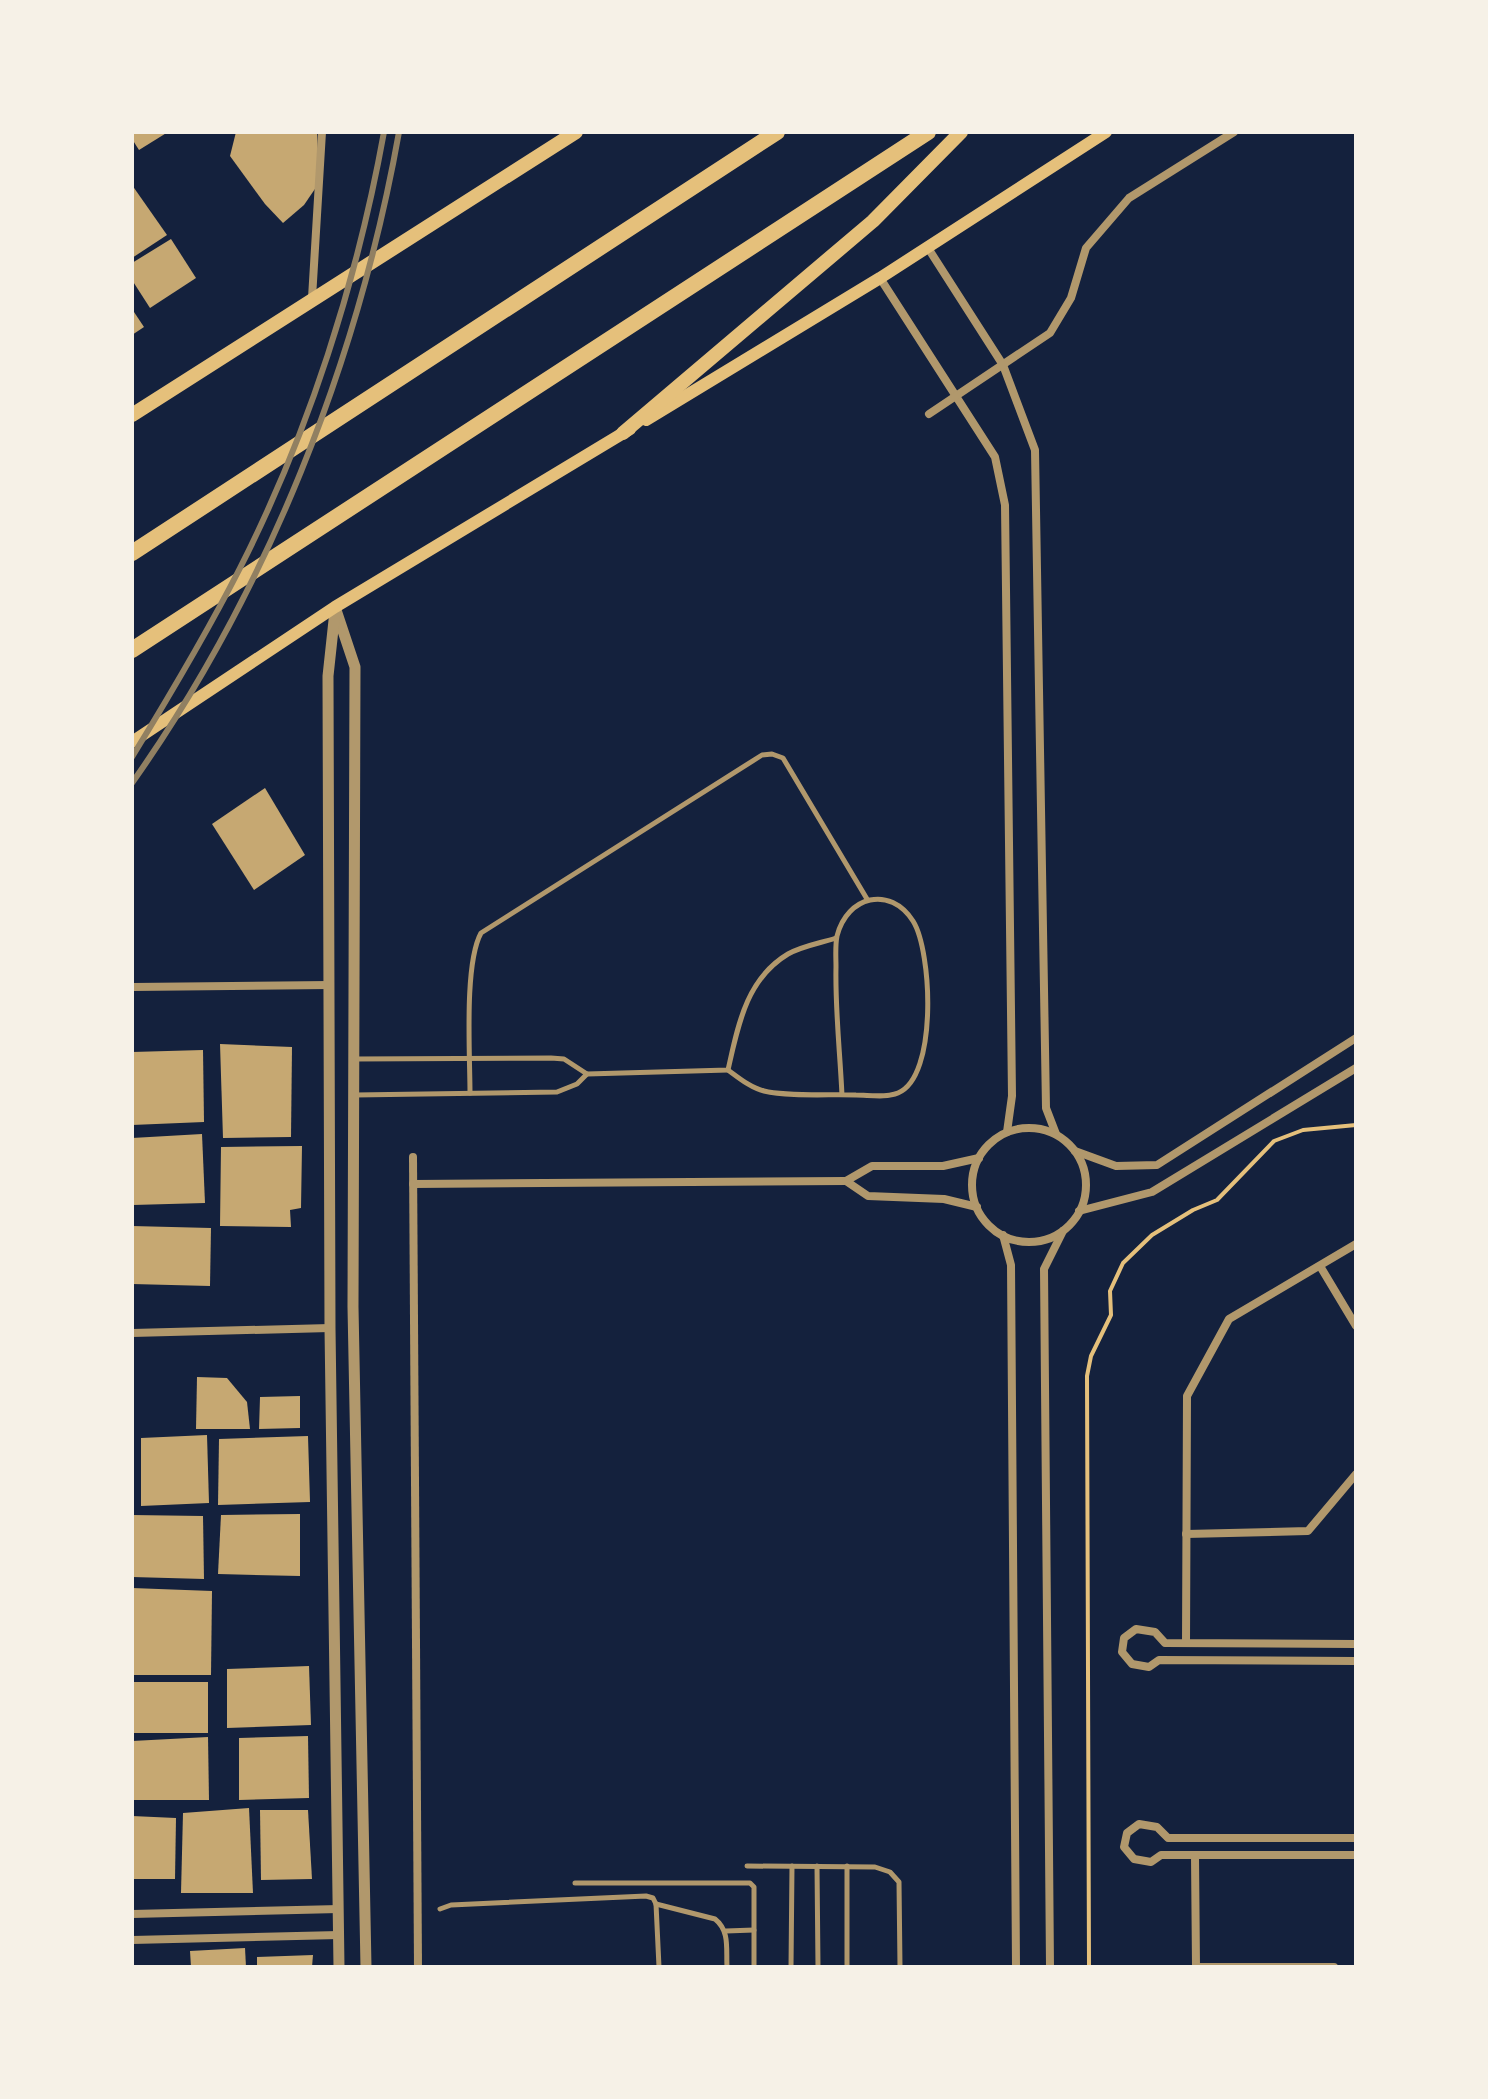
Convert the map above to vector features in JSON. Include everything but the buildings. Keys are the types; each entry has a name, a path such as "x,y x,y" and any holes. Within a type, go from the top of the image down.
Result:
{"highway":[{"path":"132,553 777,132"},
{"path":"132,650 928,132"}],"main road":[{"path":"132,415 576,132"},
{"path":"623,433 873,221 961,132"},
{"path":"132,742 335,607 880,278 1106,132"}],"street":[{"path":"312,298 322,132"},
{"path":"929,414 1050,333 1071,298 1086,248 1129,198 1234,132"},
{"path":"928,248 1003,365 1035,450 1046,1108 1056,1134 1075,1151 1116,1166 1157,1165 1356,1038"},
{"path":"880,278 995,457 1005,505 1012,1096 1007,1132"},
{"path":"335,607 328,676 330,1328 339,1967"},
{"path":"335,607 355,667 353,1307 366,1967"},
{"path":"132,987 330,985"},
{"path":"1079,1211 1152,1192 1356,1068"},
{"path":"1056,1134 1031,1128 1007,1132 986,1147 979,1158 973,1182 977,1207 984,1219 1003,1235 1027,1242 1052,1237 1063,1231"},
{"path":"1050,1967 1044,1269 1084,1199 1085,1174 1075,1151"},
{"path":"413,1157 418,1967"},
{"path":"413,1184 846,1181 872,1166 943,1166 979,1158"},
{"path":"846,1181 868,1196 944,1199 977,1207"},
{"path":"1003,1235 1011,1265 1016,1967"},
{"path":"1186,1643 1187,1396 1229,1319 1356,1244"},
{"path":"1320,1266 1356,1326"},
{"path":"132,1333 330,1328"},
{"path":"1186,1534 1308,1531 1356,1474"},
{"path":"1356,1644 1165,1643 1155,1632 1136,1629 1124,1638 1122,1652 1132,1664 1149,1667 1159,1660 1356,1661"},
{"path":"1356,1838 1168,1838 1157,1827 1139,1824 1127,1833 1124,1847 1134,1859 1151,1862 1161,1855 1356,1855"},
{"path":"1195,1856 1196,1967 1334,1967"},
{"path":"132,1914 339,1909"},
{"path":"132,1940 339,1935"}],"lane":[{"path":"470,1093 471,966 474,945 481,933 762,755 772,754 783,758 867,899"},
{"path":"354,1059 564,1059 587,1074 728,1070 765,1092 842,1095 898,1093 909,1085 923,1055 929,1019 923,955 915,924 903,908 886,901 867,899 854,906 836,938 835,982 842,1095"},
{"path":"728,1070 750,992 768,969 789,953 836,938"},
{"path":"354,1095 557,1092 577,1084 587,1074"},
{"path":"747,1866 875,1867 890,1872 899,1882 900,1967"},
{"path":"791,1967 792,1866"},
{"path":"817,1866 818,1967"},
{"path":"847,1866 847,1967"},
{"path":"575,1883 744,1881 754,1887 754,1967"},
{"path":"440,1909 451,1905 646,1896 653,1898 656,1904 659,1967"},
{"path":"656,1904 715,1919 726,1931 727,1967"},
{"path":"726,1931 754,1930"}],"path":[{"path":"1089,1967 1087,1376 1091,1356 1111,1315 1110,1291 1123,1263 1152,1235 1193,1210 1217,1200 1274,1141 1303,1130 1356,1125"}],"railway":[{"path":"132,757 227,592 288,463 345,300 384,132"},
{"path":"132,783 181,710 225,633 265,554 301,472 359,304 399,132"}]}
